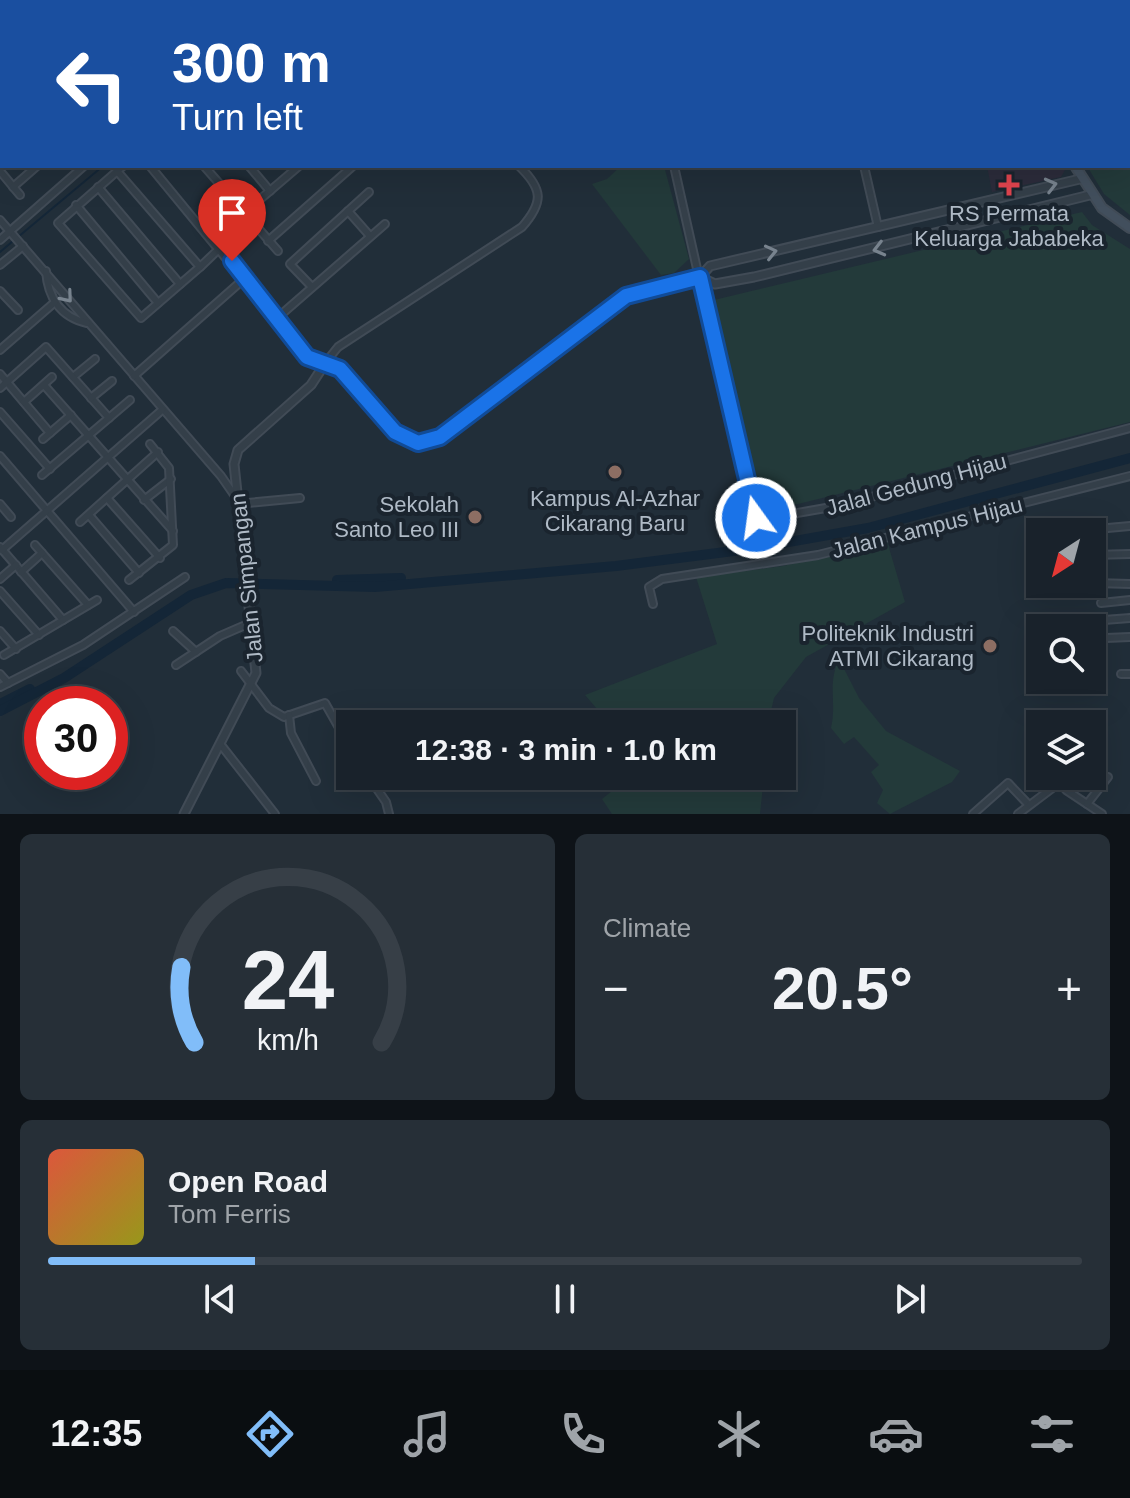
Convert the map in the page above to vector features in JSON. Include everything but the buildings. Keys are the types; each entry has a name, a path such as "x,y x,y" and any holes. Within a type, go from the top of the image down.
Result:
{"main road":[{"path":"1076,168 1090,195 1108,214 1130,228"}],"street":[{"path":"13,187 35,168"},
{"path":"0,240 11,235 82,168"},
{"path":"152,168 307,357 326,362 347,375 395,432 411,441 425,443 440,437 626,296 700,277 710,266 1080,179"},
{"path":"206,168 278,251"},
{"path":"251,168 270,191"},
{"path":"200,267 120,169 59,219 58,225 139,317 158,303 200,267 220,248 244,213 293,168"},
{"path":"268,241 351,168"},
{"path":"326,362 338,347 522,227 539,206 540,195 536,183 521,168"},
{"path":"674,168 700,277"},
{"path":"864,168 878,227"},
{"path":"0,171 20,195"},
{"path":"98,187 180,284"},
{"path":"312,287 290,264 369,192"},
{"path":"700,277 715,284 754,277 1090,195"},
{"path":"76,205 158,303"},
{"path":"348,211 370,236"},
{"path":"276,319 385,224"},
{"path":"0,265 11,235"},
{"path":"11,235 46,271 221,476 237,502 300,498"},
{"path":"46,271 47,290 55,302 78,321 89,323"},
{"name":"Jalal Gedung Hijau","path":"700,277 723,385 759,521 837,506 1130,428"},
{"path":"134,376 245,278"},
{"path":"0,291 18,310"},
{"path":"0,305 7,299"},
{"path":"0,350 55,302"},
{"path":"0,388 46,347 109,418"},
{"path":"73,377 95,359"},
{"name":"Jalan Simpangan","path":"187,813 251,687 256,666 237,502 234,464 238,450 246,439 311,385 326,362"},
{"path":"0,374 50,433"},
{"path":"24,402 52,377"},
{"path":"91,398 112,381"},
{"path":"44,385 173,531"},
{"path":"42,475 130,400"},
{"path":"63,620 1,548 162,410"},
{"path":"0,412 50,469"},
{"path":"43,439 71,415"},
{"path":"129,580 172,549 171,479 167,464 150,444"},
{"path":"80,522 158,452"},
{"path":"0,456 134,612"},
{"name":"Jalan Kampus Hijau","path":"653,604 650,585 662,579 818,555 1130,476"},
{"path":"144,500 171,479"},
{"path":"107,498 160,558"},
{"path":"1,508 11,517"},
{"path":"89,515 139,573"},
{"path":"1106,528 1130,526"},
{"path":"35,545 88,605"},
{"path":"21,572 42,553"},
{"path":"1106,555 1130,554"},
{"path":"0,579 16,565"},
{"path":"0,687 83,645 185,577"},
{"path":"1106,583 1130,584"},
{"path":"0,591 39,635"},
{"path":"4,655 97,600"},
{"path":"1101,603 1130,600"},
{"path":"1106,620 1130,618"},
{"path":"176,665 250,623"},
{"path":"0,631 16,649"},
{"path":"173,631 196,652"},
{"path":"1106,638 1130,637"},
{"path":"241,671 272,711 289,715 325,703 336,722"},
{"path":"0,674 8,683"},
{"path":"1121,674 1130,674"},
{"path":"289,715 291,733 316,781"},
{"path":"221,745 275,814"},
{"path":"1087,804 1108,777"},
{"path":"973,814 1008,783 1027,803"},
{"path":"378,790 386,802 389,814"},
{"path":"1018,814 1043,790"},
{"path":"1070,790 1102,814"}],"shaded area":[{"name":"RS Permata Keluarga Jababeka","path":"987,168 1066,168 1061,177 992,192"}],"green space":[{"path":"619,168 665,168 689,259 674,273 661,275 592,184 607,179"},
{"path":"1088,168 1130,168 1130,215 1104,194"},
{"path":"1082,212 1092,225 1130,249 1130,422 798,504 761,508 720,354 714,300"},
{"path":"887,541 905,602 806,657 774,698 771,710 598,710 585,695 717,644 696,577 783,566"},
{"path":"839,659 859,698 886,731 960,771 952,782 890,814 877,803 883,790 871,772 879,765 854,737 844,744 831,728 833,685"},
{"path":"613,790 763,790 760,814 612,814 602,799"}],"waterway":[{"path":"18,237 101,168"},
{"path":"0,252 13,241"},
{"path":"0,711 64,678 191,595 226,583 375,587 616,566 749,549 868,528 1130,458"},
{"path":"337,580 401,578"},
{"path":"0,704 24,692"}],"place":[{"name":"RS Permata Keluarga Jababeka","path":"1009,185"},
{"name":"Kampus Al-Azhar Cikarang Baru","path":"615,472"},
{"name":"Sekolah Santo Leo III","path":"475,517"},
{"name":"Politeknik Industri ATMI Cikarang","path":"990,646"}],"route":[{"path":"232,261 307,357 340,369 384,422 403,439 418,443 440,437 631,293 700,277 756,518"}]}
